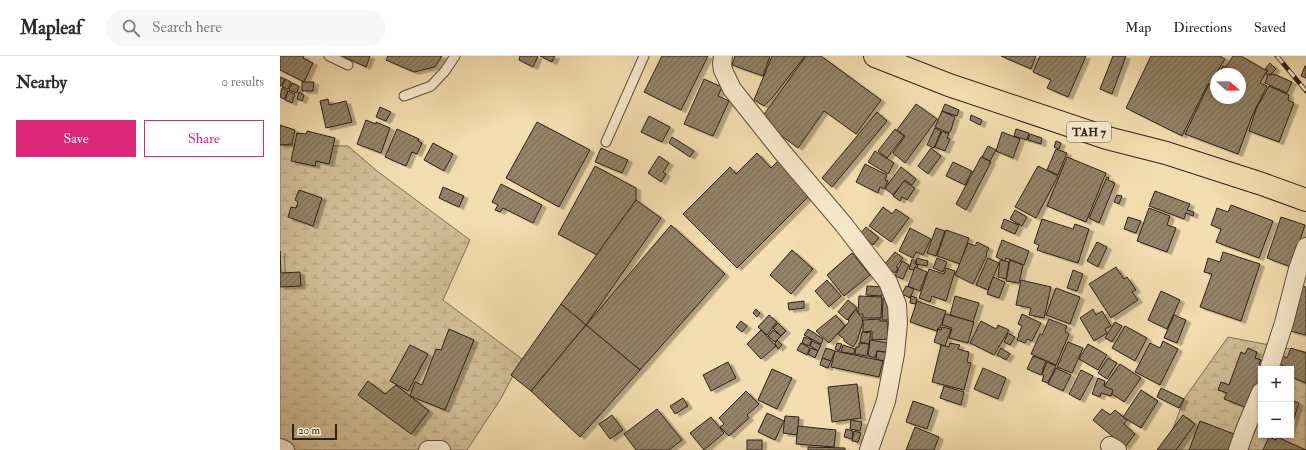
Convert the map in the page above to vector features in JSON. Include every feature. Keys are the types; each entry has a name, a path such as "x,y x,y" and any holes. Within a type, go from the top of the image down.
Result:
{"highway":[{"name":"TAH 7","path":"875,56 949,85 1106,138 1166,153 1306,200"}],"street":[{"path":"723,56 723,70 732,89 884,276 897,305 898,324 895,354 886,401 869,450"},
{"path":"1270,366 1284,323 1298,269 1306,247"},
{"path":"1238,450 1258,399"},
{"path":"280,448 285,450"},
{"path":"428,450 441,450"}],"lane":[{"path":"329,56 348,65"},
{"path":"404,96 431,86 455,56"},
{"path":"606,142 644,56"}],"green space":[{"path":"280,145 348,146 377,171 470,240 443,300 522,359 500,400 467,450 280,450"},
{"path":"1228,337 1306,352 1306,450 1165,450 1184,399"}],"building":[{"path":"280,56 304,56 303,58 313,63 304,82 280,70"},
{"path":"342,56 370,56 366,67"},
{"path":"388,56 442,56 435,67 414,72 386,60"},
{"path":"520,56 538,56 533,67 519,60"},
{"path":"540,56 555,56 552,62"},
{"path":"662,56 708,56 681,110 644,92"},
{"path":"735,56 770,56 763,76 732,65"},
{"path":"772,56 805,56 773,97 764,106 754,100"},
{"path":"806,56 821,56 881,100 856,134 824,111 798,148 760,120"},
{"path":"1001,56 1036,56 1031,69"},
{"path":"1040,56 1086,56 1068,97 1047,88 1051,80 1033,72"},
{"path":"1113,56 1126,56 1112,94 1100,89"},
{"path":"1151,56 1220,56 1225,59 1220,68 1210,68 1210,84 1208,84 1182,136 1126,108"},
{"path":"1233,56 1241,56 1267,71 1260,83 1267,86 1252,116 1238,154 1185,134 1209,84 1210,104 1246,104 1246,68 1222,68 1223,66 1226,67"},
{"path":"1270,63 1276,69 1271,74 1267,75 1266,73 1268,71 1265,69"},
{"path":"1306,66 1306,78 1301,76"},
{"path":"1274,74 1292,82 1287,93 1265,83 1268,75"},
{"path":"280,77 285,79 281,86 280,86"},
{"path":"285,79 291,82 288,89 282,87"},
{"path":"704,79 722,87 718,96 729,101 713,136 684,124"},
{"path":"302,82 314,82 313,91 302,91"},
{"path":"292,83 299,86 297,93 289,90"},
{"path":"1269,86 1289,95 1288,100 1294,103 1279,142 1249,131 1256,109"},
{"path":"282,88 288,91 284,99 280,97"},
{"path":"288,91 295,94 292,103 285,100"},
{"path":"299,92 304,95 302,101 297,99"},
{"path":"328,99 329,105 346,101 352,122 326,128 320,101"},
{"path":"916,104 937,119 905,163 893,153 905,136 897,130"},
{"path":"945,104 959,110 957,116 942,111"},
{"path":"380,107 391,112 386,121 376,117"},
{"path":"942,111 955,117 949,133 935,127"},
{"path":"877,112 887,121 832,187 822,178"},
{"path":"971,115 982,120 980,125 970,120"},
{"path":"649,116 670,127 662,142 641,132"},
{"path":"366,120 376,124 376,122 390,128 381,153 357,144"},
{"path":"537,122 590,150 559,207 506,178"},
{"path":"280,125 295,130 292,144 280,145"},
{"path":"935,128 941,131 934,148 927,145"},
{"path":"397,129 419,139 418,141 422,143 417,154 412,152 406,166 385,157"},
{"path":"895,129 904,136 887,158 878,151"},
{"path":"1016,129 1029,133 1027,140 1014,136"},
{"path":"307,131 335,138 329,164 316,161 315,166 291,161 297,133 306,134"},
{"path":"942,131 949,134 947,138 950,139 945,151 935,147"},
{"path":"1002,132 1020,139 1013,158 996,151"},
{"path":"1030,134 1042,138 1041,144 1028,140"},
{"path":"672,137 694,151 690,157 669,143"},
{"path":"1056,141 1061,143 1059,149 1054,147"},
{"path":"433,143 453,154 444,171 424,160"},
{"path":"988,146 996,150 990,161 982,157"},
{"path":"601,148 628,160 622,173 595,162"},
{"path":"931,148 941,156 928,174 918,166"},
{"path":"1056,149 1067,153 1058,175 1047,170"},
{"path":"875,151 894,163 888,174 868,162"},
{"path":"757,153 771,168 778,161 811,194 737,268 683,214 730,167 736,174"},
{"path":"659,156 669,163 663,172 666,174 661,182 648,173"},
{"path":"981,157 991,162 966,210 956,204"},
{"path":"1067,157 1106,173 1086,222 1047,206"},
{"path":"953,162 972,171 965,185 946,176"},
{"path":"865,164 887,175 885,180 888,181 884,189 880,187 878,193 856,182"},
{"path":"595,166 636,188 636,200 597,255 558,234"},
{"path":"1038,166 1058,176 1036,218 1015,207"},
{"path":"901,167 916,179 912,185 905,180 893,195 885,188"},
{"path":"1107,177 1109,178 1108,180 1115,183 1099,223 1089,218"},
{"path":"904,181 915,188 907,200 902,197 900,201 893,196"},
{"path":"501,184 542,205 533,223 503,208 500,212 495,210 498,205 492,202"},
{"path":"443,187 464,196 459,207 439,198"},
{"path":"299,190 322,198 313,226 288,217 291,207 296,208 298,202 295,200"},
{"path":"1155,191 1190,204 1187,210 1194,212 1193,216 1186,213 1184,219 1149,206"},
{"path":"1117,195 1122,196 1119,204 1114,202"},
{"path":"636,200 661,218 586,325 561,304"},
{"path":"1231,205 1273,221 1259,258 1216,242 1221,229 1211,225 1217,208 1228,212"},
{"path":"883,207 892,214 896,209 909,218 891,242 869,226"},
{"path":"1149,208 1170,216 1167,225 1176,228 1167,252 1137,241"},
{"path":"1015,210 1027,217 1022,226 1010,219"},
{"path":"1128,217 1141,221 1136,233 1124,229"},
{"path":"1281,217 1305,225 1291,267 1267,258"},
{"path":"1004,219 1019,225 1015,234 1001,228"},
{"path":"1042,219 1073,229 1075,224 1089,229 1078,263 1037,250 1039,245 1034,243"},
{"path":"671,225 725,274 640,370 586,325"},
{"path":"866,227 879,238 873,245 860,234"},
{"path":"910,228 931,239 923,255 916,252 913,258 899,251"},
{"path":"936,228 945,231 936,256 927,253"},
{"path":"946,230 969,238 960,264 937,256"},
{"path":"1002,240 1029,251 1024,265 1006,258 1005,261 996,257"},
{"path":"977,242 989,248 973,284 955,275 968,243 975,246"},
{"path":"1097,242 1107,247 1098,267 1087,261"},
{"path":"792,250 813,269 791,294 770,275"},
{"path":"280,251 281,273 300,272 301,286 280,287"},
{"path":"895,252 903,258 896,267 898,268 895,273 884,265"},
{"path":"1223,252 1260,264 1241,321 1200,307 1212,274 1204,272 1208,258 1220,262"},
{"path":"852,253 870,275 844,296 827,275"},
{"path":"917,258 928,261 927,266 916,264"},
{"path":"937,258 947,262 943,272 933,268"},
{"path":"988,258 999,263 988,290 976,285"},
{"path":"912,259 916,261 915,264 918,265 914,270 909,269"},
{"path":"1000,260 1009,262 1006,279 998,277"},
{"path":"1010,260 1023,265 1019,283 1006,281"},
{"path":"902,261 909,265 903,279 895,276"},
{"path":"915,267 927,272 920,291 908,286"},
{"path":"1116,267 1124,279 1127,277 1136,290 1132,292 1138,300 1111,318 1089,284"},
{"path":"946,268 955,271 946,301 932,296 930,302 919,298 929,269 944,274"},
{"path":"1073,270 1083,274 1077,291 1067,288"},
{"path":"993,277 1005,282 999,298 987,294"},
{"path":"827,280 841,296 829,307 815,291"},
{"path":"1021,280 1051,287 1044,318 1029,315 1031,308 1016,305"},
{"path":"867,286 883,287 882,296 866,295"},
{"path":"906,286 914,289 910,298 902,294"},
{"path":"1301,286 1306,287 1306,335 1290,331"},
{"path":"1056,288 1080,297 1070,324 1046,315"},
{"path":"1161,291 1180,300 1167,329 1148,320"},
{"path":"859,296 882,297 881,318 863,318 863,314 858,314"},
{"path":"911,296 917,298 916,304 910,303"},
{"path":"955,296 979,303 973,322 950,315"},
{"path":"883,298 893,299 892,320 882,320"},
{"path":"848,300 857,308 847,320 838,312"},
{"path":"804,301 804,308 789,310 788,303"},
{"path":"917,301 946,311 940,328 938,328 937,331 910,322"},
{"path":"561,304 586,325 531,391 511,375"},
{"path":"756,309 760,313 757,317 753,313"},
{"path":"856,309 863,322 857,341 853,347 844,341 844,339 838,334 848,323 848,320"},
{"path":"1093,309 1096,315 1102,311 1111,326 1105,329 1107,333 1094,341 1080,318"},
{"path":"945,314 974,322 968,343 949,338 952,328 942,325"},
{"path":"1022,314 1041,323 1032,341 1027,339 1025,343 1017,340 1022,326 1018,324"},
{"path":"769,315 777,322 767,335 758,327"},
{"path":"836,315 845,326 829,343 816,331"},
{"path":"1174,315 1186,320 1177,343 1164,338"},
{"path":"880,319 880,321 887,321 888,339 872,340 872,331 863,332 863,320"},
{"path":"1049,319 1067,326 1065,331 1069,334 1056,365 1031,354"},
{"path":"741,321 747,326 742,332 736,327"},
{"path":"981,321 996,329 998,325 1009,330 994,355 970,343"},
{"path":"1115,322 1122,326 1112,342 1105,338"},
{"path":"778,323 786,331 781,336 773,328"},
{"path":"586,325 640,370 580,437 531,391"},
{"path":"1125,326 1147,338 1135,361 1112,348"},
{"path":"942,327 951,329 945,346 934,342 938,329 941,330"},
{"path":"449,329 474,340 445,410 410,396 415,382 422,385 436,349 441,350"},
{"path":"808,329 823,339 821,344 804,335"},
{"path":"761,330 776,346 761,359 747,344"},
{"path":"773,330 781,336 775,342 768,336"},
{"path":"862,332 871,333 869,344 860,342"},
{"path":"1008,333 1015,337 1010,345 1004,342"},
{"path":"804,337 812,340 809,346 802,343"},
{"path":"777,340 782,345 778,349 775,344"},
{"path":"870,340 889,343 887,352 877,351 875,358 868,356"},
{"path":"812,341 821,345 818,351 810,346"},
{"path":"1163,341 1178,349 1160,385 1135,372 1150,343 1160,348"},
{"path":"1068,342 1083,348 1072,373 1057,367"},
{"path":"801,343 810,348 807,355 797,350"},
{"path":"837,343 842,344 839,351 835,349"},
{"path":"859,343 869,344 867,356 855,354 856,347 859,347"},
{"path":"950,343 960,345 958,349 969,352 967,362 971,363 964,390 932,382 941,345 949,347"},
{"path":"1088,344 1107,355 1098,370 1079,359"},
{"path":"410,345 428,354 408,391 390,381"},
{"path":"843,345 855,349 854,354 841,352"},
{"path":"811,348 818,351 815,358 808,354"},
{"path":"826,348 835,351 831,361 822,358"},
{"path":"1001,348 1010,354 1006,360 997,355"},
{"path":"1248,348 1257,352 1255,358 1261,360 1259,364 1264,366 1258,366 1258,388 1250,409 1224,399 1227,393 1218,390 1221,382 1229,385 1241,352 1245,354"},
{"path":"1291,348 1306,353 1306,383 1294,378 1294,366 1284,366 1278,363 1281,355 1287,358"},
{"path":"835,351 883,361 879,377 831,367"},
{"path":"877,351 890,353 889,362 876,359"},
{"path":"1033,356 1046,361 1041,375 1027,369"},
{"path":"822,358 831,361 828,368 820,365"},
{"path":"1108,358 1117,363 1107,379 1098,373"},
{"path":"728,362 736,378 711,391 703,375"},
{"path":"1047,362 1056,366 1048,383 1042,381 1044,375 1042,374"},
{"path":"1120,364 1141,378 1124,402 1103,388"},
{"path":"983,368 1006,378 998,399 974,389"},
{"path":"1056,368 1071,375 1063,391 1048,384"},
{"path":"772,369 792,378 777,409 758,400"},
{"path":"1081,370 1093,376 1080,400 1069,394"},
{"path":"1098,378 1105,381 1104,386 1113,390 1111,396 1101,393 1100,397 1092,394"},
{"path":"368,381 385,394 396,385 429,411 411,434 358,395"},
{"path":"857,384 861,418 832,422 828,387"},
{"path":"944,386 964,392 961,405 940,398"},
{"path":"1161,388 1184,399 1179,408 1157,397"},
{"path":"1141,390 1158,401 1141,428 1123,417"},
{"path":"746,391 759,404 747,415 749,418 729,436 720,427 724,424 719,418"},
{"path":"683,398 688,406 675,414 670,406"},
{"path":"913,401 934,408 927,429 906,422"},
{"path":"1294,401 1299,403 1294,418"},
{"path":"657,409 682,440 669,450 636,450 624,434"},
{"path":"1102,409 1110,415 1115,410 1127,420 1124,424 1135,434 1125,447 1093,420"},
{"path":"767,413 784,421 775,440 758,432"},
{"path":"612,415 623,430 610,439 599,424"},
{"path":"1183,415 1195,424 1176,450 1157,450"},
{"path":"785,416 799,417 797,435 783,433"},
{"path":"711,417 724,433 704,450 690,433"},
{"path":"851,420 862,422 860,431 850,429"},
{"path":"1200,421 1239,436 1233,450 1189,450"},
{"path":"798,426 836,430 834,447 796,444"},
{"path":"915,427 939,437 934,450 906,450"},
{"path":"846,429 853,431 852,439 844,437"},
{"path":"854,431 861,433 858,442 852,441"},
{"path":"1269,438 1276,440 1277,438 1279,438 1306,450 1263,450"},
{"path":"747,440 762,440 762,450 747,450"},
{"path":"808,447 845,448 845,450 808,450"}],"railway":[{"path":"1277,56 1306,91"}]}
